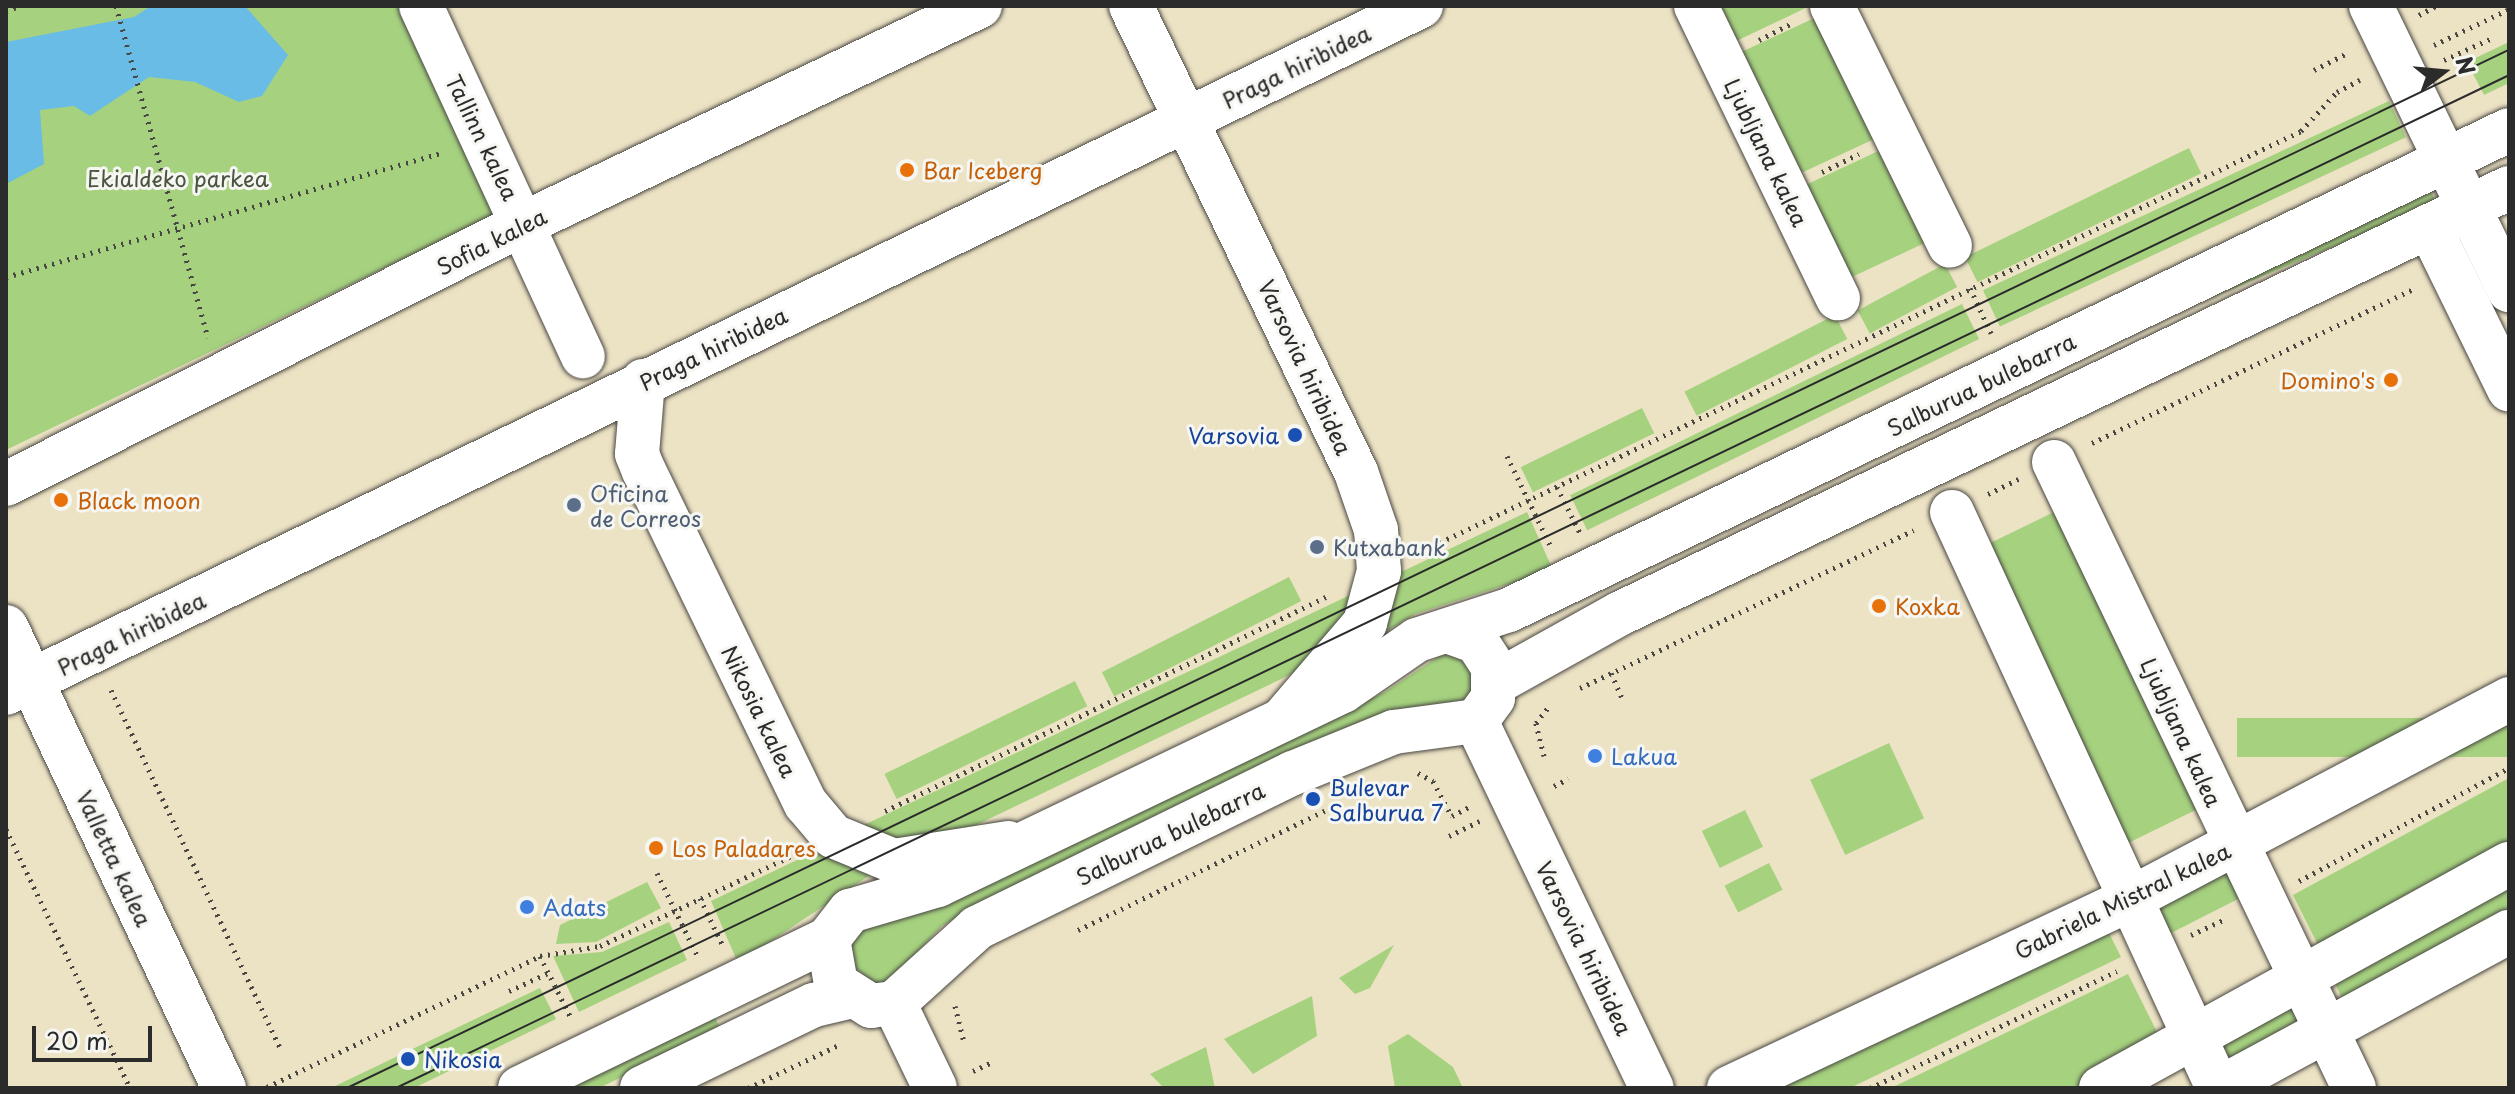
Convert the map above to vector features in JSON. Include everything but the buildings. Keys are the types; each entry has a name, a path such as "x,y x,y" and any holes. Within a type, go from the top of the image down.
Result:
{"street":[{"name":"Tallinn kalea","path":"421,6 525,223 583,356"},
{"name":"Sofia kalea","path":"6,484 220,381 525,223 980,6"},
{"name":"Varsovia hiribidea","path":"1131,6 1188,118 1356,472 1376,530 1379,571 1365,623 1281,721"},
{"name":"Praga hiribidea","path":"18,687 1421,6"},
{"name":"Ljubljana kalea","path":"1696,6 1838,298"},
{"path":"2371,6 2446,160 2497,197 2509,290"},
{"path":"1816,13 1896,137 1950,246"},
{"name":"Salburua bulebarra","path":"520,1088 828,939 850,911 938,885 1374,675 1417,640 1450,632 1521,605 2509,130"},
{"name":"Salburua bulebarra","path":"894,1003 977,928 1279,779 1370,739 1485,702 1619,614 2429,226 2497,197"},
{"path":"2429,226 2509,389"},
{"name":"Nikosia kalea","path":"643,381 637,454 644,471 806,804 833,836 894,861 1039,837"},
{"name":"Ljubljana kalea","path":"2054,462 2354,1088"},
{"path":"1952,512 2219,1088 2509,932"},
{"name":"Valletta kalea","path":"6,627 18,687 224,1088"},
{"path":"1450,632 1487,654 1485,702"},
{"name":"Gabriela Mistral kalea","path":"1729,1088 2130,899 2509,699"},
{"name":"Varsovia hiribidea","path":"1485,702 1508,787 1652,1088"},
{"path":"2101,1088 2509,864"},
{"path":"828,939 830,969 850,997"},
{"path":"642,1088 814,1005 850,997 894,1003 928,1078"}],"path":[{"path":"6,11 20,6"},
{"path":"117,9 220,381"},
{"path":"1722,58 1816,13"},
{"path":"2406,79 2490,39"},
{"path":"1786,189 1896,137"},
{"path":"6,277 178,225 485,141"},
{"path":"1950,246 1995,341"},
{"path":"1573,692 2450,270"},
{"path":"111,690 282,1051"},
{"path":"1403,773 1433,781 1452,816 1548,767 1536,723 1560,698"},
{"path":"1064,936 1361,794"},
{"path":"6,829 130,1088"},
{"path":"540,956 574,1024 560,1030"},
{"path":"509,991 548,973"},
{"path":"928,1078 965,1046 956,998"},
{"path":"748,1088 849,1041"}],"green space":[{"name":"Ekialdeko parkea","path":"6,6 441,6 532,197 6,450"},
{"path":"1712,6 1810,6 1730,44"},
{"path":"1823,14 1880,136 1792,177 1735,55"},
{"path":"2509,42 2509,83 2484,95 2467,62"},
{"path":"2389,101 2406,137 2000,327 1983,290"},
{"path":"1887,147 1931,240 1843,281 1799,188"},
{"path":"2189,148 2201,173 1977,282 1965,257"},
{"path":"2430,189 2436,203 1602,557 1596,543"},
{"path":"1945,264 1957,287 1870,333 1858,310"},
{"path":"1962,304 1979,339 1587,530 1570,495"},
{"path":"1835,315 1847,339 1697,416 1684,392"},
{"path":"1642,408 1654,433 1533,492 1521,467"},
{"path":"2056,511 2201,808 2122,846 1977,550"},
{"path":"1527,512 1553,570 1415,614 1387,631 1397,574"},
{"path":"1289,577 1301,601 1114,696 1102,672"},
{"path":"1365,588 1323,659 928,848 849,832"},
{"path":"1447,651 1473,669 1472,697 971,909 942,926 887,983 873,983 851,964 847,950 864,928 971,892 1385,692"},
{"path":"1075,681 1087,706 897,799 884,774"},
{"path":"2237,718 2509,718 2509,757 2237,757"},
{"path":"1889,743 1924,818 1845,855 1810,780"},
{"path":"2509,778 2509,850 2322,953 2293,895"},
{"path":"1745,810 1763,847 1720,868 1702,831"},
{"path":"824,847 870,875 738,963 711,901"},
{"path":"1769,863 1783,890 1738,912 1724,886"},
{"path":"2228,867 2243,896 2164,937 2149,907"},
{"path":"2509,874 2509,911 2344,1003 2329,970"},
{"path":"647,882 661,908 596,942 556,944 560,925"},
{"path":"669,922 687,960 579,1012 553,956 602,952"},
{"path":"2106,927 2121,957 1850,1088 1772,1088"},
{"path":"1394,945 1370,988 1355,994 1339,978"},
{"path":"2128,974 2162,1042 2078,1088 1891,1088"},
{"path":"540,988 556,1019 414,1088 331,1088"},
{"path":"1312,996 1317,1036 1253,1074 1224,1039"},
{"path":"2292,999 2304,1024 2223,1064 2211,1038"},
{"path":"714,1016 721,1029 599,1088 563,1088"},
{"path":"1408,1034 1453,1067 1463,1088 1395,1088 1388,1046"},
{"path":"1206,1047 1215,1088 1164,1088 1150,1074"}],"water":[{"path":"151,6 245,6 288,55 262,96 239,102 195,82 149,77 90,116 74,106 40,110 44,164 6,184 6,42 134,17"}],"tram line":[{"path":"347,1088 2509,50"},
{"path":"396,1088 2509,75"}],"place":[{"name":"Bar Iceberg","path":"907,170"},
{"name":"Domino's","path":"2391,380"},
{"name":"Varsovia","path":"1295,435"},
{"name":"Black moon","path":"61,500"},
{"name":"Oficina de Correos","path":"574,505"},
{"name":"Kutxabank","path":"1317,547"},
{"name":"Koxka","path":"1879,606"},
{"name":"Lakua","path":"1595,756"},
{"name":"Bulevar Salburua 7","path":"1313,799"},
{"name":"Los Paladares","path":"656,848"},
{"name":"Adats","path":"527,907"},
{"name":"Nikosia","path":"408,1059"}]}
